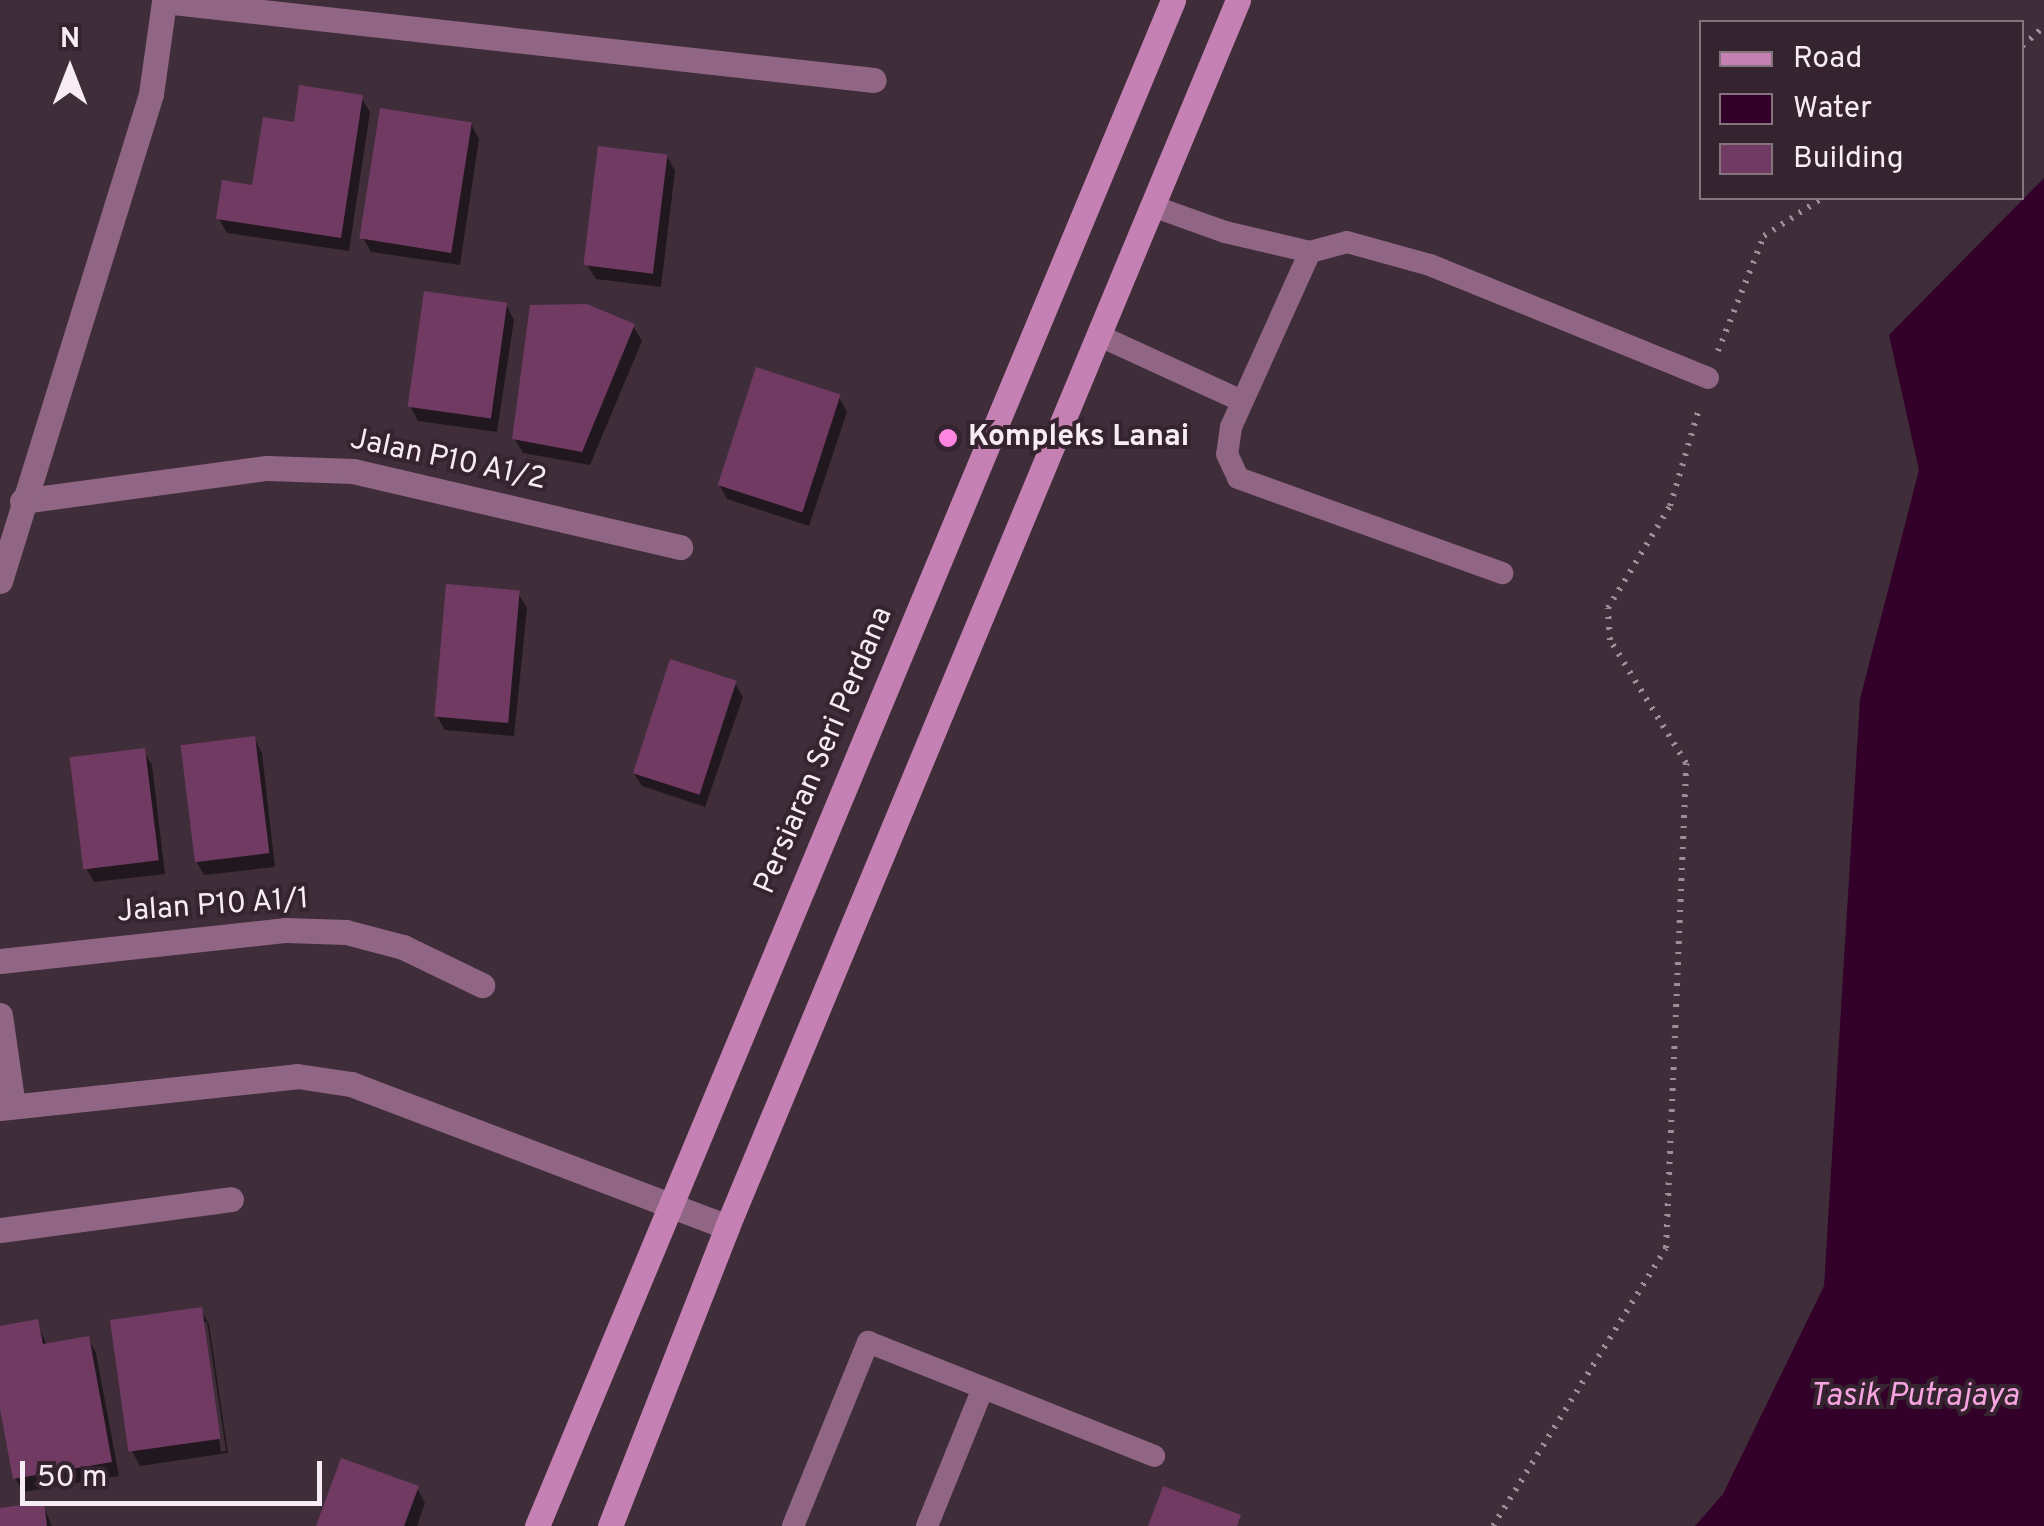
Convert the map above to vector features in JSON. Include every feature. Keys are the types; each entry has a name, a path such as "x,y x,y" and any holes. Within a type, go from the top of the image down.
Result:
{"street":[{"name":"Persiaran Seri Perdana","path":"538,1526 1173,0"},
{"path":"610,1526 727,1227 1238,0"},
{"path":"0,581 151,94 164,1 874,80"},
{"name":"Jalan P10 A1/2","path":"22,500 266,468 353,471 680,548"},
{"name":"Jalan P10 A1/1","path":"0,961 286,930 346,932 403,947 482,985"},
{"path":"0,1014 7,1107 297,1076 351,1084 727,1227"},
{"path":"0,1230 231,1199"}],"lane":[{"path":"1155,207 1225,232 1310,252 1347,242 1430,264 1708,378"},
{"path":"1310,252 1231,427 1228,454 1238,478 1502,573"},
{"path":"1100,336 1242,401"},
{"path":"794,1526 868,1342 1154,1456"},
{"path":"927,1526 983,1388"}],"path":[{"path":"2024,44 2044,27"},
{"path":"1492,1526 1666,1248 1686,762 1610,640 1608,608 1670,506 1708,378 1764,236 1819,200"}],"water":[{"name":"Tasik Putrajaya","path":"2044,178 2044,1526 1695,1526 1723,1494 1824,1286 1860,699 1919,470 1889,335"}],"building":[{"path":"299,85 363,95 341,238 216,219 222,180 252,185 263,117 294,122"},
{"path":"380,108 472,123 451,253 359,238"},
{"path":"598,146 667,155 653,274 583,265"},
{"path":"424,291 507,303 491,419 408,407"},
{"path":"587,304 635,324 582,452 512,439 530,305"},
{"path":"756,367 841,395 802,512 718,485"},
{"path":"446,584 520,590 508,723 434,716"},
{"path":"670,659 737,681 699,795 633,773"},
{"path":"255,736 269,853 195,862 181,745"},
{"path":"145,748 159,860 83,869 70,757"},
{"path":"202,1307 221,1439 128,1452 110,1320"},
{"path":"38,1319 43,1344 89,1336 112,1462 13,1479 0,1409 0,1326"},
{"path":"341,1458 419,1486 404,1526 316,1526"},
{"path":"1163,1486 1241,1515 1237,1526 1148,1526"},
{"path":"44,1502 47,1526 0,1526 0,1508"}],"place":[{"name":"Kompleks Lanai","path":"948,438"}]}
